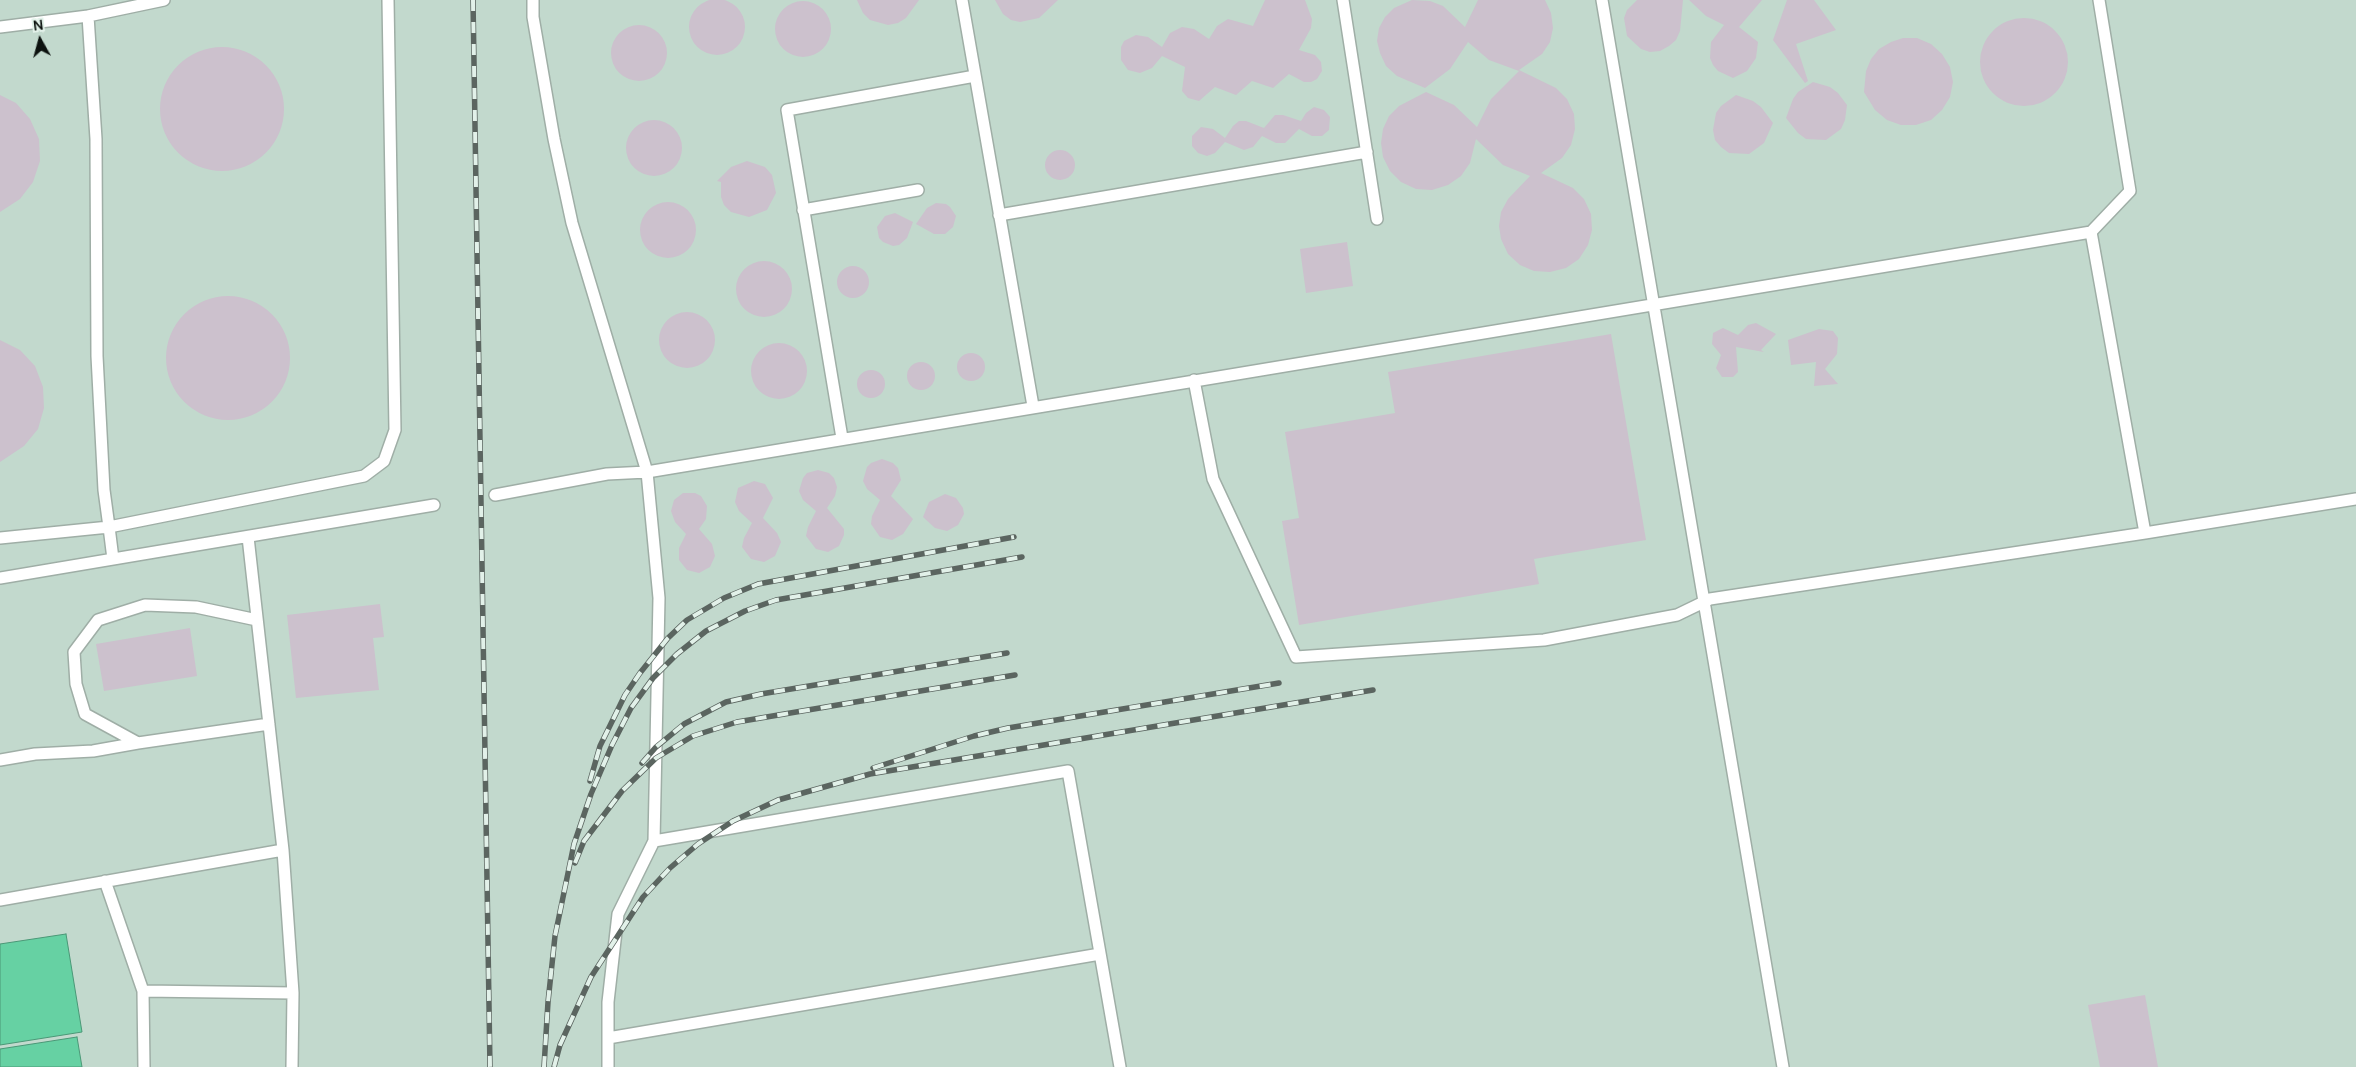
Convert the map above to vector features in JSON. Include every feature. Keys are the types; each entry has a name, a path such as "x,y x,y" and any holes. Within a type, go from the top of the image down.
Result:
{"lane":[{"path":"0,27 88,16 164,0"},
{"path":"0,538 109,527 364,476 384,461 395,430 388,0"},
{"path":"533,0 533,17 554,139 572,223 647,472 659,598 654,841 618,914 608,1002 608,1067"},
{"path":"962,0 1033,406"},
{"path":"1343,0 1377,219"},
{"path":"1602,0 1646,269 1655,304 1783,1067"},
{"path":"495,495 607,474 647,472 1033,406 2091,232 2130,191 2099,0"},
{"path":"88,16 96,139 98,365 104,490 113,559"},
{"path":"842,438 787,110 975,76"},
{"path":"999,214 1366,152"},
{"path":"804,210 918,190"},
{"path":"2091,232 2145,533"},
{"path":"1194,380 1213,479 1296,657 1544,640 1677,615 1705,601 2356,499"},
{"path":"0,578 248,538 434,505"},
{"path":"248,538 283,850 293,993 292,1067"},
{"path":"138,743 85,714 76,684 74,652 98,620 145,605 196,607 257,620"},
{"path":"0,760 35,754 92,751 269,724"},
{"path":"654,841 1068,771 1120,1067"},
{"path":"0,900 283,850"},
{"path":"105,881 143,991 144,1067"},
{"path":"608,1038 1100,954"},
{"path":"143,991 293,993"}],"shaded area":[{"path":"0,0 2356,0 2356,1067 0,1067"},
{"path":"66,934 82,1032 0,1045 0,944"},
{"path":"77,1037 82,1067 0,1067 0,1049"}],"building":[{"path":"717,-1 728,1 737,7 743,16 745,27 743,38 737,47 728,53 717,55 706,53 697,47 691,38 689,27 691,16 697,7 706,1"},
{"path":"857,0 919,0 906,18 898,23 888,25 870,20 863,13"},
{"path":"995,0 1058,0 1039,18 1020,22 1011,20 1003,14"},
{"path":"1265,0 1305,0 1312,19 1311,28 1299,50 1315,55 1321,62 1322,71 1317,79 1311,82 1304,82 1289,74 1273,88 1252,81 1236,95 1215,87 1199,101 1188,98 1182,91 1185,67 1162,56 1152,68 1140,73 1128,70 1121,60 1121,47 1124,41 1136,35 1148,37 1162,47 1170,33 1182,27 1194,29 1209,39 1217,26 1228,19 1253,26"},
{"path":"1412,0 1430,1 1443,6 1465,27 1478,0 1545,0 1551,13 1553,28 1550,42 1542,54 1519,70 1556,88 1567,99 1574,114 1575,129 1571,145 1562,158 1541,173 1573,188 1584,199 1591,214 1592,230 1588,245 1579,259 1566,268 1550,272 1534,271 1520,265 1508,254 1501,239 1499,226 1501,212 1508,199 1530,176 1503,165 1476,139 1470,163 1461,176 1448,185 1432,190 1416,189 1401,182 1390,171 1383,157 1381,143 1383,129 1389,116 1399,106 1426,92 1454,105 1477,127 1491,99 1519,71 1489,60 1468,42 1450,69 1425,88 1397,76 1386,66 1380,53 1377,41 1379,28 1385,17 1394,8"},
{"path":"1637,0 1683,0 1680,31 1676,40 1669,46 1660,51 1650,52 1641,49 1627,36 1624,18 1627,10"},
{"path":"1689,0 1762,0 1739,27 1758,42 1756,58 1747,71 1733,78 1718,71 1713,65 1710,58 1711,42 1724,25 1706,16"},
{"path":"1787,0 1814,0 1836,30 1796,44 1808,81 1805,83 1773,40"},
{"path":"803,1 814,3 823,9 829,18 831,29 829,40 823,49 814,55 803,57 792,55 783,49 777,40 775,29 777,18 783,9 792,3"},
{"path":"2024,18 2041,22 2055,31 2064,45 2068,62 2064,79 2055,93 2041,102 2024,106 2007,102 1993,93 1984,79 1980,62 1984,45 1993,31 2007,22"},
{"path":"639,25 650,27 659,33 665,42 667,53 665,64 659,73 650,79 639,81 628,79 619,73 613,64 611,53 613,42 619,33 628,27"},
{"path":"1903,38 1917,38 1931,44 1942,54 1950,67 1953,82 1950,97 1942,110 1931,120 1916,125 1901,125 1887,120 1875,110 1864,92 1866,71 1871,59 1879,49"},
{"path":"222,47 246,51 266,65 280,85 284,109 280,133 266,153 246,167 222,171 198,167 178,153 164,133 160,109 164,85 178,65 198,51"},
{"path":"1813,82 1830,87 1838,93 1847,105 1845,120 1841,129 1826,140 1806,139 1798,133 1786,118 1793,99 1798,92"},
{"path":"0,95 16,103 30,119 39,139 40,161 33,182 20,199 0,212"},
{"path":"1736,95 1753,101 1761,107 1773,123 1764,143 1749,154 1729,153 1715,140 1713,130 1716,113 1721,106"},
{"path":"1314,107 1324,110 1330,117 1329,130 1322,136 1312,136 1299,129 1285,143 1276,143 1262,136 1253,147 1244,150 1225,142 1215,153 1207,156 1198,153 1192,146 1192,136 1201,127 1213,129 1225,138 1239,121 1246,121 1264,128 1275,115 1283,115 1301,121 1306,113"},
{"path":"654,120 665,122 674,128 680,137 682,148 680,159 674,168 665,174 654,176 643,174 634,168 628,159 626,148 628,137 634,128 643,122"},
{"path":"1060,150 1066,151 1074,159 1074,171 1066,179 1060,180 1054,179 1046,171 1045,165 1046,159 1054,151"},
{"path":"747,161 765,167 772,175 776,193 767,210 749,217 731,212 724,205 721,197 721,182 717,181 731,167"},
{"path":"668,202 679,204 688,210 694,219 696,230 694,241 688,250 679,256 668,258 657,256 648,250 642,241 640,230 642,219 648,210 657,204"},
{"path":"936,203 946,204 956,216 953,227 945,234 934,234 916,224 927,208"},
{"path":"895,213 913,222 907,238 899,245 893,246 879,238 877,227 885,216"},
{"path":"1347,242 1353,286 1306,293 1300,249"},
{"path":"764,261 775,263 784,269 790,278 792,289 790,300 784,309 775,315 764,317 753,315 744,309 738,300 736,289 738,278 744,269 753,263"},
{"path":"853,266 859,267 864,271 868,276 868,288 864,293 859,297 853,298 847,297 842,293 838,288 837,282 838,276 842,271 847,267"},
{"path":"228,296 252,300 272,314 286,334 290,358 286,382 272,402 252,416 228,420 204,416 184,402 170,382 166,358 170,334 184,314 204,300"},
{"path":"687,312 698,314 707,320 713,329 715,340 713,351 707,360 698,366 687,368 676,366 667,360 661,351 659,340 661,329 667,320 676,314"},
{"path":"1756,323 1776,334 1761,350 1764,352 1736,347 1738,372 1733,377 1722,377 1716,368 1721,355 1712,344 1713,333 1723,328 1738,335 1748,325"},
{"path":"1819,329 1833,331 1838,338 1837,354 1825,369 1838,384 1814,386 1816,362 1791,365 1788,340"},
{"path":"1611,334 1646,540 1534,559 1539,584 1299,625 1282,521 1299,518 1285,432 1395,413 1388,372"},
{"path":"0,340 20,350 35,366 43,387 44,408 38,429 24,446 0,462"},
{"path":"779,343 790,345 799,351 805,360 807,371 805,382 799,391 790,397 779,399 768,397 759,391 753,382 751,371 753,360 759,351 768,345"},
{"path":"971,353 981,357 985,367 981,377 971,381 961,377 957,367 961,357"},
{"path":"921,362 931,366 935,376 931,386 921,390 911,386 907,376 911,366"},
{"path":"871,370 881,374 885,384 881,394 871,398 861,394 857,384 861,374"},
{"path":"882,459 893,463 898,468 901,480 891,496 913,519 903,534 892,540 880,537 871,524 872,516 880,500 867,489 863,481 867,467 871,463"},
{"path":"818,470 829,473 834,478 837,487 835,496 827,508 844,529 844,535 839,546 828,552 816,549 806,536 816,511 803,500 799,491 803,478 807,473"},
{"path":"754,481 765,484 773,498 763,518 777,533 781,542 775,556 764,562 751,559 742,547 744,538 752,523 739,511 735,502 738,488"},
{"path":"683,493 695,493 701,496 707,506 706,519 699,529 712,544 715,556 710,567 699,573 687,570 679,560 679,548 686,534 675,522 671,511 674,500"},
{"path":"945,494 956,498 963,508 964,514 958,525 947,531 935,528 923,517 929,502"},
{"path":"380,604 384,637 373,638 379,690 296,698 287,615"},
{"path":"190,628 197,676 104,691 96,644"},
{"path":"2145,995 2158,1067 2100,1067 2088,1005"}],"railway":[{"path":"473,0 490,1067"},
{"path":"590,781 600,746 625,695 640,673 668,638 687,620 724,598 758,584 1014,537"},
{"path":"544,1067 555,936 574,844 591,794 612,745 631,708 653,678 677,654 706,631 745,611 776,600 1022,557"},
{"path":"642,763 656,747 684,724 726,702 761,694 1007,653"},
{"path":"575,863 584,841 622,791 656,758 693,736 737,722 1015,675"},
{"path":"873,768 974,736 1008,728 1279,683"},
{"path":"554,1067 560,1045 591,977 643,897 670,868 698,844 733,821 778,800 870,774 1373,690"}]}
